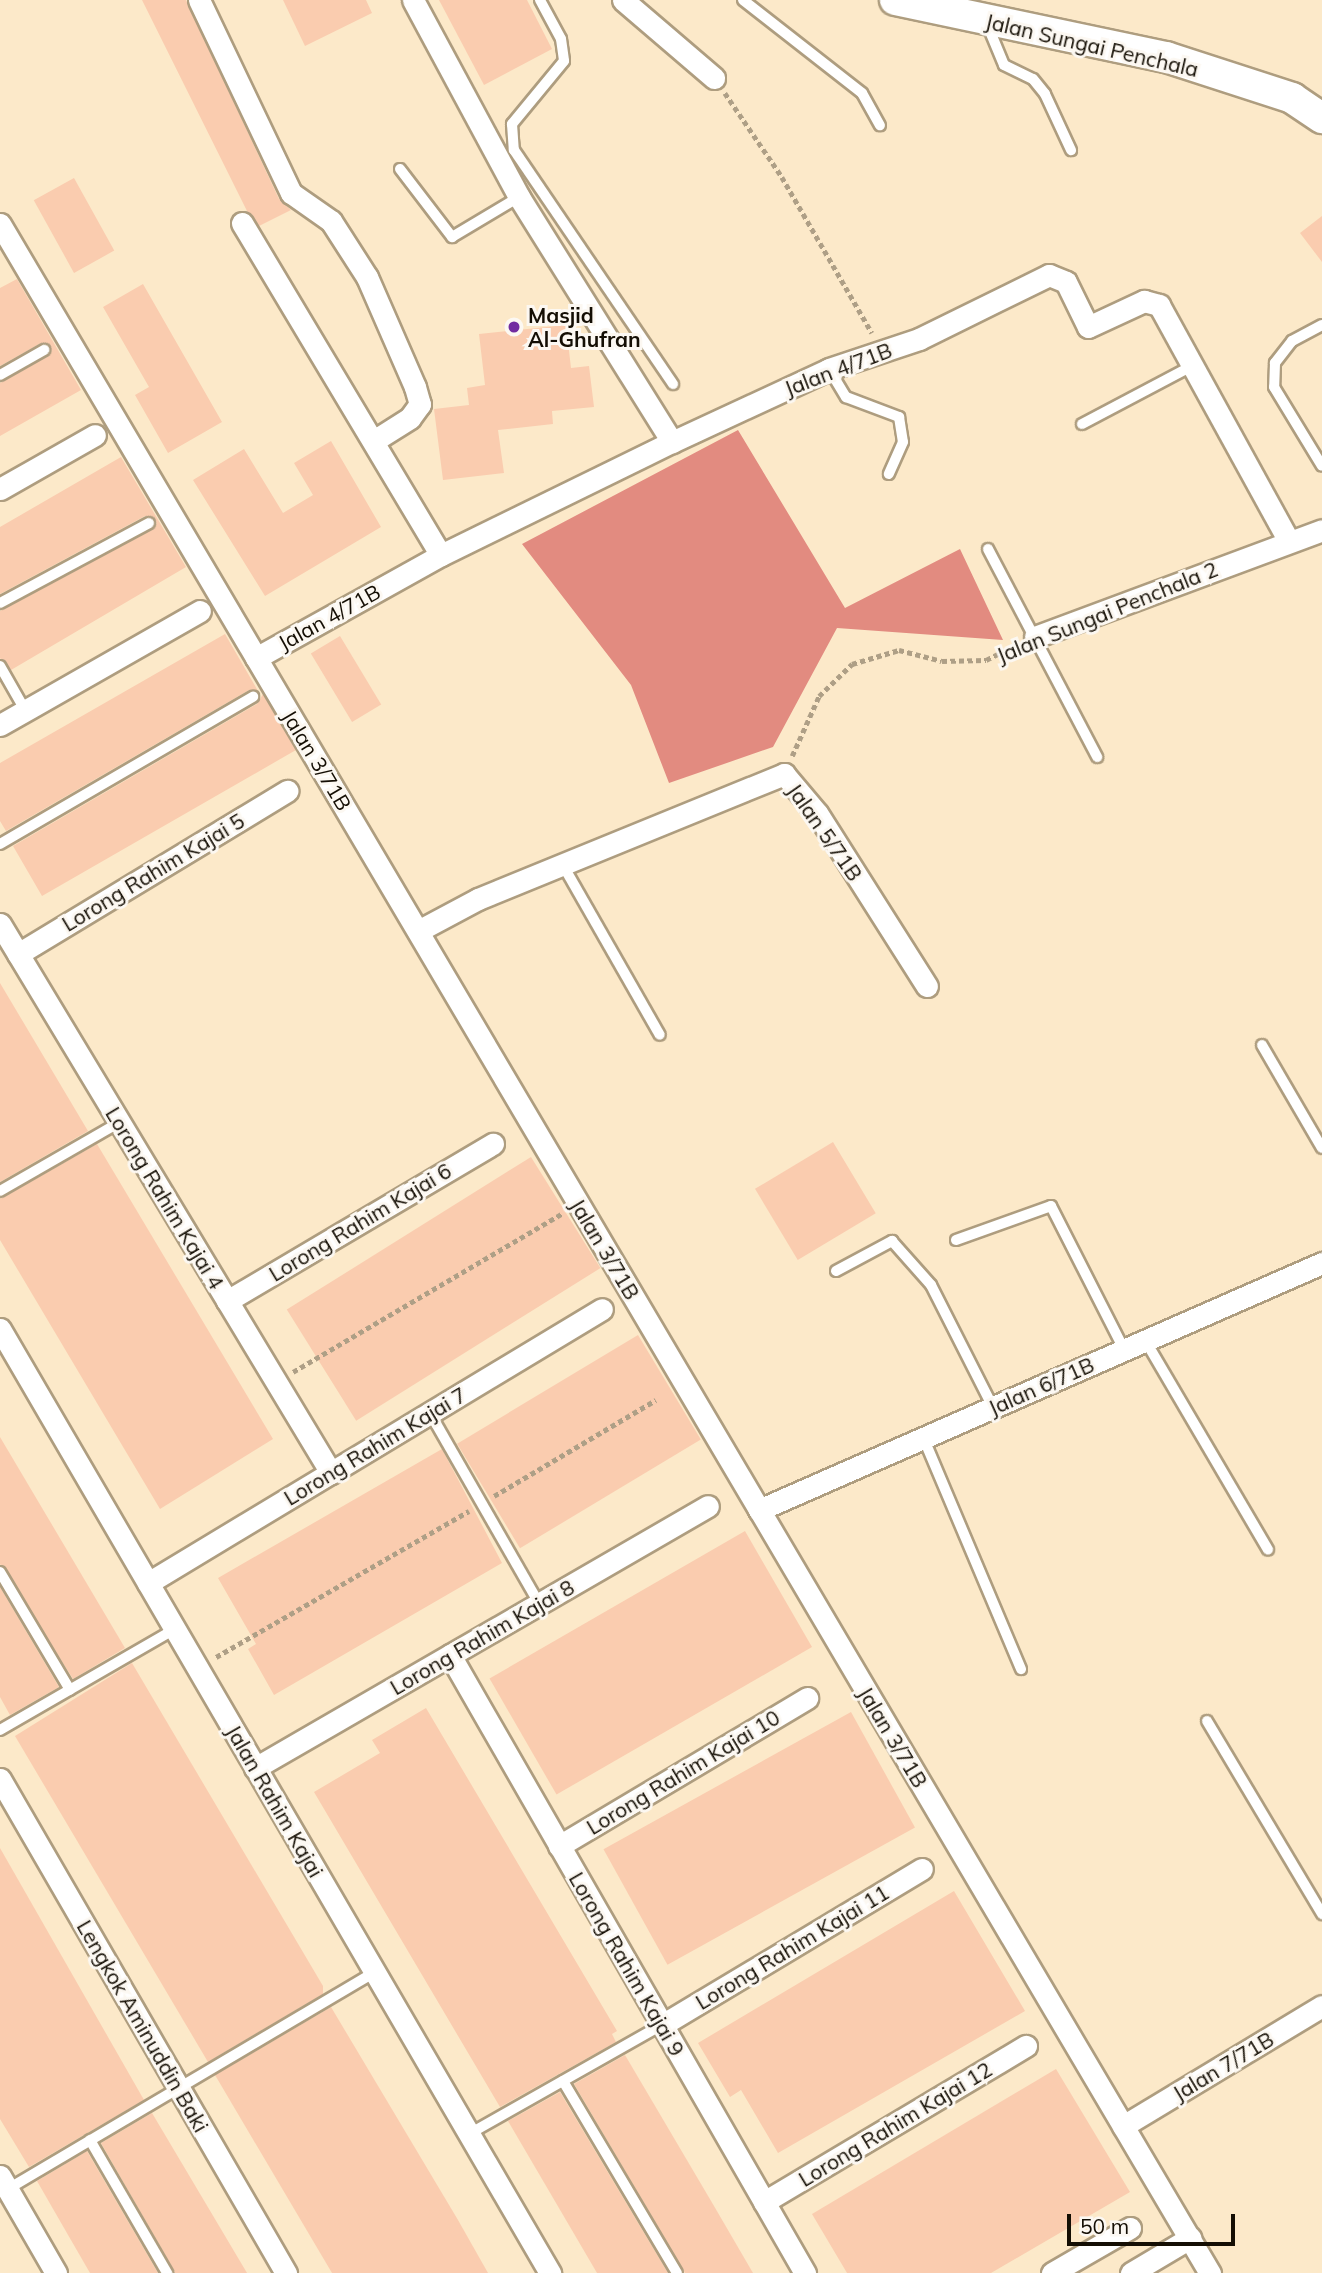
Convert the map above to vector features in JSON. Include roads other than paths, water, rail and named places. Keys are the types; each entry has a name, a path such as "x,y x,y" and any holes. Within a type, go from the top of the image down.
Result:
{"street":[{"path":"198,0 291,193 331,221 368,277 415,387 420,404 410,418 375,440"},
{"path":"413,0 519,197 672,442"},
{"path":"623,0 714,78"},
{"name":"Jalan Sungai Penchala","path":"903,1 986,21 1166,57 1292,98 1322,118"},
{"path":"242,223 375,440 441,555"},
{"name":"Jalan 3/71B","path":"0,224 1210,2273"},
{"name":"Jalan 4/71B","path":"256,658 441,555 672,442 829,369 882,350 1058,275 1088,327 1154,299 1194,365 1289,541"},
{"path":"0,489 95,435"},
{"name":"Jalan Sungai Penchala 2","path":"1035,636 1322,530"},
{"path":"0,725 200,611"},
{"name":"Jalan 5/71B","path":"418,931 478,899 564,867 784,774 817,813 927,986"},
{"name":"Lorong Rahim Kajai 5","path":"18,954 287,791"},
{"name":"Lorong Rahim Kajai 4","path":"0,924 331,1473"},
{"name":"Lorong Rahim Kajai 6","path":"227,1301 493,1144"},
{"name":"Jalan 6/71B","path":"760,1510 1322,1263"},
{"name":"Lorong Rahim Kajai 7","path":"148,1583 602,1309"},
{"name":"Jalan Rahim Kajai","path":"0,1329 550,2273"},
{"name":"Lorong Rahim Kajai 8","path":"255,1768 708,1506"},
{"name":"Lorong Rahim Kajai 9","path":"450,1655 805,2273"},
{"name":"Lorong Rahim Kajai 10","path":"559,1846 807,1698"},
{"name":"Lengkok Aminuddin Baki","path":"0,1779 286,2273"},
{"name":"Lorong Rahim Kajai 11","path":"662,2025 922,1869"},
{"name":"Jalan 7/71B","path":"1123,2126 1322,2006"},
{"name":"Lorong Rahim Kajai 12","path":"764,2202 1026,2046"},
{"path":"4,2183 56,2273"},
{"path":"1052,2273 1130,2228"},
{"path":"1130,2273 1160,2266 1190,2238"}],"lane":[{"path":"540,0 561,39 564,61 512,124 514,150 673,384"},
{"path":"743,0 862,93 880,125"},
{"path":"986,21 1004,65 1033,79 1072,150"},
{"path":"400,169 452,237 519,197"},
{"path":"1322,325 1292,341 1275,363 1274,387 1322,466"},
{"path":"0,375 44,350"},
{"path":"1082,424 1194,365"},
{"path":"829,369 846,397 899,417 903,442 889,474"},
{"path":"0,603 149,523"},
{"path":"988,549 1097,757"},
{"path":"0,666 25,710"},
{"path":"0,844 253,697"},
{"path":"564,867 660,1035"},
{"path":"1262,1045 1322,1148"},
{"path":"0,1191 120,1122"},
{"path":"956,1240 1051,1206 1124,1349"},
{"path":"836,1271 892,1241 931,1285 993,1407"},
{"path":"1145,1340 1268,1550"},
{"path":"430,1413 539,1604"},
{"path":"923,1437 1021,1669"},
{"path":"0,1572 70,1690"},
{"path":"0,1730 174,1629"},
{"path":"1207,1721 1322,1914"},
{"path":"4,2183 90,2140 374,1972"},
{"path":"469,2134 662,2025"},
{"path":"563,2081 677,2273"},
{"path":"90,2140 167,2273"}],"place":[{"name":"Masjid Al-Ghufran","path":"514,327"}]}
